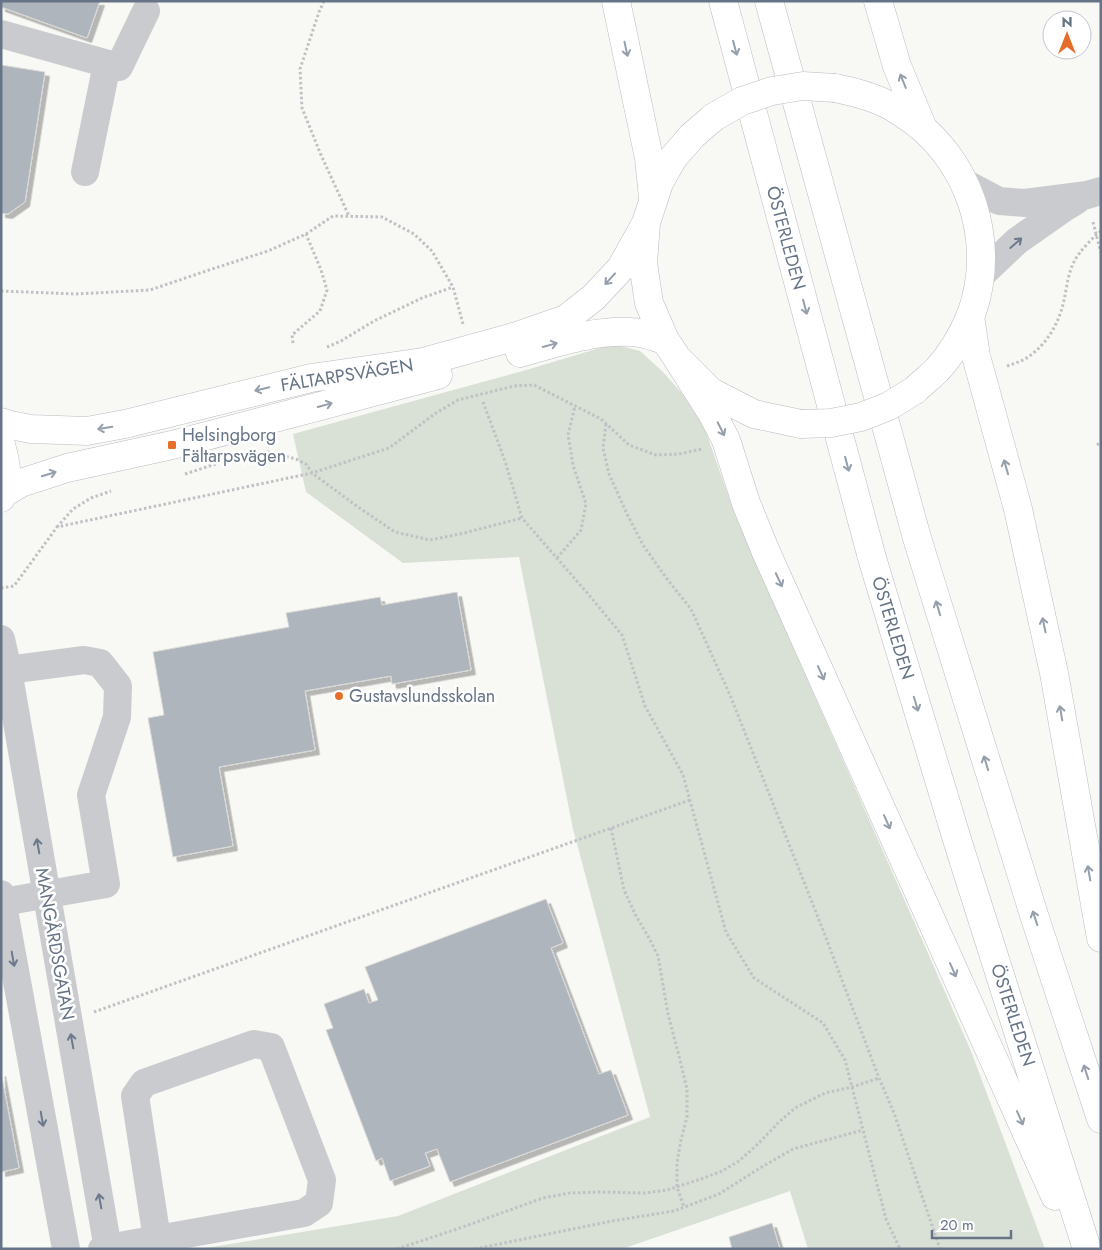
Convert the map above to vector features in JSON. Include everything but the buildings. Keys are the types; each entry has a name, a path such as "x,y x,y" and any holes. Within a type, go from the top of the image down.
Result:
{"main road":[{"path":"616,1 649,158 649,212 643,263 649,303 671,349 713,415 726,440 746,503 766,552 1078,1249"},
{"name":"ÖSTERLEDEN","path":"722,1 872,558 959,846 1087,1249"},
{"path":"770,1 917,538 1034,915 1101,1119"},
{"path":"878,1 897,66 922,126"},
{"path":"649,212 659,183 673,158 692,136 714,117 742,101 772,91 804,86 835,88 859,93 881,101 902,112 922,126 946,152 965,183 976,213 981,244 977,296 970,316 956,344 938,369 914,390 889,406 861,417 831,423 801,424 754,414 711,392 671,349"},
{"name":"FÄLTARPSVÄGEN","path":"1,422 31,429 87,431 125,424 311,378 423,362 517,336 566,319 594,297 620,268 649,212"},
{"path":"970,316 980,374 1018,509 1054,673 1101,938"},
{"name":"FÄLTARPSVÄGEN","path":"3,496 21,483 67,468 172,445 575,338 608,332 633,332 671,349"},
{"path":"1,444 6,468 3,496"}],"street":[{"path":"1,34 119,67 146,11"},
{"path":"85,172 107,64"},
{"path":"965,183 999,200 1025,203 1094,193"},
{"path":"980,276 1017,241 1064,208 1094,193"},
{"name":"MANGÅRDSGATAN","path":"1,640 8,670 69,1021 106,1248"},
{"path":"8,670 84,660 100,663 118,686 117,717 91,796 106,884 47,894 2,898 66,1249"},
{"path":"106,1248 157,1239 304,1213 319,1203 322,1180 272,1047 254,1044 144,1083 135,1096 157,1239"}],"path":[{"path":"324,1 300,69 302,108 349,216"},
{"path":"1,291 76,294 150,290 268,251 306,234 333,216 382,217 414,234 432,251 452,286 465,330"},
{"path":"980,374 1023,360 1037,350 1048,338 1061,313 1068,279 1075,258 1101,232"},
{"path":"293,343 292,335 320,311 326,290 321,270 306,234"},
{"path":"320,350 342,341 374,321 452,286"},
{"path":"57,527 312,473 389,448 436,413 458,400 514,386 534,385 601,420 629,445 656,455 679,454 699,450 726,440"},
{"path":"484,402 505,461 522,518 589,594 622,635 645,706 683,775 726,932 754,978 823,1023 845,1060 886,1219 900,1249"},
{"path":"557,558 581,530 586,504 573,465 568,435 575,406"},
{"path":"606,424 603,448 609,474 643,544 690,610 730,694 894,1113 940,1249"},
{"path":"247,454 269,452 296,458 306,464 312,473 395,532 430,540 522,518"},
{"path":"185,474 229,460"},
{"path":"1,588 14,586 72,508 111,491"},
{"path":"69,1021 690,800"},
{"path":"611,828 624,890 658,956 668,1014 687,1088 687,1117 677,1163 677,1187 684,1208"},
{"path":"397,1249 543,1198 570,1193 645,1193 677,1187 704,1178 722,1171 739,1160 795,1108 825,1093 879,1078"},
{"path":"475,1249 684,1208 719,1194 793,1149 863,1130"}],"shaded area":[{"path":"613,344 640,351 662,371 699,412 735,515 971,1051 1045,1249 808,1249 790,1191 622,1249 200,1249 398,1216 650,1117 573,829 519,557 403,563 306,492 293,434 523,371"}],"place":[{"name":"Helsingborg Fältarpsvägen","path":"172,445"},
{"name":"Gustavslundsskolan","path":"339,696"}]}
